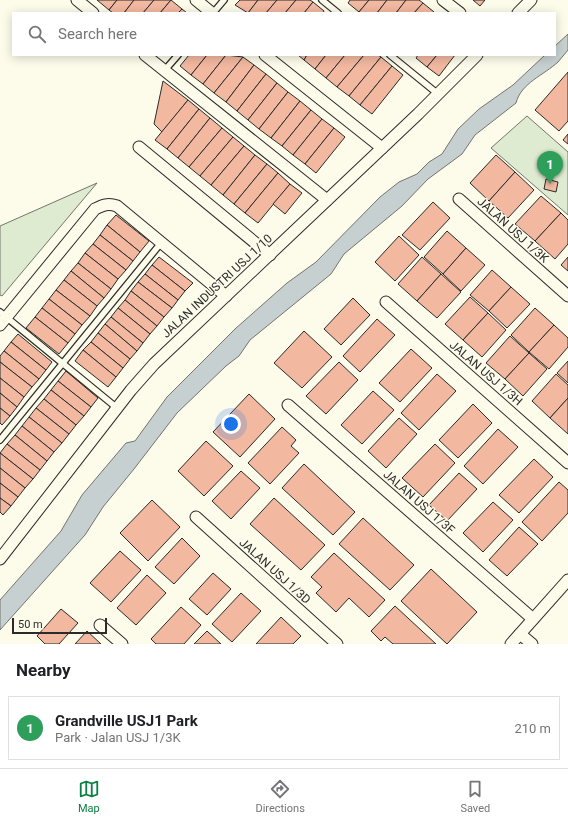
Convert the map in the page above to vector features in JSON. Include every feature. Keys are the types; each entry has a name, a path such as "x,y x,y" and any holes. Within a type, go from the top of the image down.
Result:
{"street":[{"path":"77,0 92,12"},
{"path":"196,0 212,12"},
{"path":"443,0 459,12"},
{"path":"519,12 531,0"},
{"path":"146,56 327,200"},
{"path":"266,56 382,148"},
{"name":"JALAN INDUSTRI USJ 1/10","path":"0,559 117,408 154,364 382,148 476,56"},
{"path":"139,147 270,255"},
{"name":"JALAN USJ 1/3K","path":"459,199 568,296"},
{"path":"2,318 95,209 103,204 117,206 226,296"},
{"name":"JALAN USJ 1/3H","path":"386,302 568,463"},
{"name":"JALAN USJ 1/3F","path":"288,405 533,619"},
{"name":"JALAN USJ 1/3D","path":"196,518 337,644"},
{"path":"511,644 568,580"},
{"path":"100,625 122,644"},
{"path":"520,634 532,644"}],"lane":[{"path":"214,12 224,0"},
{"path":"322,0 337,12"},
{"path":"164,71 177,56"},
{"path":"391,56 438,94"},
{"path":"0,440 161,243"},
{"path":"2,318 63,363 117,408"}],"green space":[{"path":"527,116 568,152 568,215 491,148"},
{"path":"97,183 2,296 0,295 0,226"}],"shaded area":[{"path":"568,34 568,50 558,62 523,90 516,103 475,135 462,154 428,179 402,206 344,254 331,274 250,340 239,356 226,366 177,413 103,507 85,535 0,630 0,600 61,531 82,495 126,443 135,441 167,397 235,329 287,283 316,262 380,197 399,182 417,174 429,162 442,154 458,129 479,109 513,85 544,56 556,56 556,45"}],"building":[{"path":"97,0 117,0 109,10"},
{"path":"117,0 134,0 125,12 112,12 109,10"},
{"path":"134,0 154,0 144,12 125,12"},
{"path":"154,0 171,0 161,12 144,12"},
{"path":"171,0 182,9 179,12 161,12"},
{"path":"240,0 258,0 249,12 235,5"},
{"path":"258,0 277,0 267,12 249,12"},
{"path":"277,0 296,0 286,12 267,12"},
{"path":"296,0 310,0 313,2 305,12 286,12"},
{"path":"350,0 369,0 359,12 348,3"},
{"path":"369,0 387,0 378,12 359,12"},
{"path":"387,0 406,0 397,12 378,12"},
{"path":"406,0 419,0 423,3 415,12 397,12"},
{"path":"473,0 485,0 480,6"},
{"path":"313,2 324,11 324,12 305,12"},
{"path":"423,3 434,12 415,12"},
{"path":"182,9 186,12 179,12"},
{"path":"188,56 206,56 191,75 180,66"},
{"path":"206,56 225,56 203,84 191,75"},
{"path":"225,56 243,57 214,93 203,84"},
{"path":"299,56 306,56 304,60"},
{"path":"306,56 325,56 315,69 304,60"},
{"path":"325,56 344,56 326,78 315,69"},
{"path":"344,56 363,56 337,87 326,78"},
{"path":"363,56 381,57 349,96 337,87"},
{"path":"417,56 436,56 427,67 416,58"},
{"path":"436,56 454,56 439,76 427,67"},
{"path":"243,57 254,65 226,102 214,93"},
{"path":"381,57 392,66 360,105 349,96"},
{"path":"254,65 266,74 237,111 226,102"},
{"path":"392,66 403,75 372,114 360,105"},
{"path":"568,72 568,121 559,131 535,110"},
{"path":"266,74 277,83 248,120 237,111"},
{"path":"163,81 188,100 162,132 154,124"},
{"path":"277,83 288,92 259,129 248,120"},
{"path":"288,92 300,101 271,138 259,129"},
{"path":"188,100 199,109 167,149 155,140"},
{"path":"300,101 311,110 282,146 271,138"},
{"path":"199,109 210,118 178,158 167,149"},
{"path":"311,110 322,119 293,155 282,146"},
{"path":"210,118 222,128 189,167 178,158"},
{"path":"322,119 334,128 305,164 293,155"},
{"path":"222,128 233,137 200,176 189,167"},
{"path":"334,128 345,137 316,173 305,164"},
{"path":"568,134 568,144 563,140"},
{"path":"233,137 244,146 211,185 200,176"},
{"path":"244,146 255,155 223,195 211,185"},
{"path":"255,155 267,164 234,204 223,195"},
{"path":"496,155 515,172 489,201 470,183"},
{"path":"267,164 278,173 245,213 234,204"},
{"path":"515,172 534,190 508,218 489,201"},
{"path":"278,173 290,184 258,223 245,213"},
{"path":"546,179 558,182 556,192 544,189"},
{"path":"290,184 302,193 285,214 273,204"},
{"path":"541,196 561,213 535,241 515,224"},
{"path":"433,202 450,218 420,250 402,235"},
{"path":"561,213 568,220 568,244 555,259 535,241"},
{"path":"116,215 149,241 140,252 107,225"},
{"path":"107,225 140,252 133,261 100,235"},
{"path":"447,231 466,248 443,274 424,257"},
{"path":"100,235 133,261 126,270 93,244"},
{"path":"399,236 419,255 395,281 375,262"},
{"path":"93,244 126,270 118,279 85,253"},
{"path":"466,248 485,265 461,291 443,274"},
{"path":"85,253 118,279 111,289 78,263"},
{"path":"159,257 193,283 185,291 152,265"},
{"path":"422,257 441,274 417,301 398,284"},
{"path":"568,257 568,271 561,265"},
{"path":"78,263 111,289 104,298 71,271"},
{"path":"152,265 185,291 178,300 145,274"},
{"path":"492,270 511,287 489,311 470,295"},
{"path":"71,271 104,298 97,306 64,280"},
{"path":"145,274 178,300 172,308 138,282"},
{"path":"441,274 461,292 437,318 417,301"},
{"path":"64,280 97,306 90,316 56,290"},
{"path":"138,282 172,308 164,317 131,291"},
{"path":"511,287 530,304 507,328 489,311"},
{"path":"56,290 90,316 82,325 49,299"},
{"path":"131,291 164,317 157,326 125,300"},
{"path":"470,297 488,313 463,340 445,324"},
{"path":"353,298 370,315 341,345 324,329"},
{"path":"49,299 82,325 75,334 42,308"},
{"path":"125,300 157,326 150,334 118,308"},
{"path":"42,308 75,334 68,343 35,317"},
{"path":"118,308 150,334 143,343 111,317"},
{"path":"535,308 554,325 529,352 511,335"},
{"path":"488,313 506,330 482,357 463,340"},
{"path":"35,317 68,343 59,354 26,328"},
{"path":"111,317 143,343 137,351 105,324"},
{"path":"377,319 395,335 360,372 343,356"},
{"path":"105,324 137,351 130,359 98,333"},
{"path":"554,325 568,338 568,347 549,369 529,352"},
{"path":"304,331 332,357 302,388 274,363"},
{"path":"98,333 130,359 123,368 91,342"},
{"path":"18,334 52,362 46,370 11,342"},
{"path":"510,336 529,353 505,379 486,363"},
{"path":"11,342 46,370 39,379 4,351"},
{"path":"91,342 123,368 116,377 83,350"},
{"path":"411,349 432,368 400,402 379,383"},
{"path":"83,350 116,377 108,387 75,361"},
{"path":"4,351 39,379 32,387 0,362 0,356"},
{"path":"529,353 547,369 523,396 505,379"},
{"path":"568,361 568,383 557,373"},
{"path":"0,362 32,387 24,397 0,378"},
{"path":"339,362 358,380 326,414 306,396"},
{"path":"66,371 98,398 91,407 58,381"},
{"path":"437,374 456,391 419,430 401,413"},
{"path":"556,374 568,385 568,398 550,418 532,401"},
{"path":"0,378 24,397 17,407 0,393"},
{"path":"58,381 91,407 84,416 51,390"},
{"path":"51,390 84,416 76,425 44,399"},
{"path":"373,391 394,410 362,444 341,425"},
{"path":"0,393 17,407 10,416 0,408"},
{"path":"249,394 275,419 240,457 213,432"},
{"path":"568,398 568,434 550,418"},
{"path":"44,399 76,425 69,434 36,408"},
{"path":"473,404 492,423 458,458 439,440"},
{"path":"0,408 10,416 2,425 0,423"},
{"path":"36,408 69,434 62,443 29,417"},
{"path":"29,417 62,443 54,452 22,426"},
{"path":"399,418 417,434 386,468 368,451"},
{"path":"22,426 54,452 47,461 15,435"},
{"path":"282,427 296,440 291,446 299,453 270,484 248,463"},
{"path":"498,429 518,447 483,484 464,466"},
{"path":"15,435 47,461 40,470 7,444"},
{"path":"206,441 233,466 204,496 178,471"},
{"path":"7,444 40,470 33,479 0,453"},
{"path":"435,444 455,463 423,497 402,478"},
{"path":"0,453 33,479 25,488 0,468"},
{"path":"534,459 553,477 519,513 499,495"},
{"path":"304,464 355,512 333,535 282,488"},
{"path":"0,468 25,488 18,497 0,483"},
{"path":"241,471 260,488 231,519 212,501"},
{"path":"459,473 477,489 447,521 429,505"},
{"path":"559,482 568,490 568,513 542,541 522,522"},
{"path":"0,483 18,497 11,506 0,498"},
{"path":"0,498 11,506 3,515 0,512"},
{"path":"274,498 325,545 301,570 250,524"},
{"path":"152,500 180,527 148,561 120,533"},
{"path":"493,502 513,520 483,552 463,533"},
{"path":"363,518 414,565 390,590 339,544"},
{"path":"519,527 538,544 507,576 489,560"},
{"path":"182,538 200,556 174,584 155,567"},
{"path":"120,551 141,570 111,602 90,583"},
{"path":"334,553 385,600 369,617 349,598 336,612 316,593 322,587 311,577"},
{"path":"431,569 477,612 447,644 401,601"},
{"path":"213,573 231,589 207,615 189,599"},
{"path":"147,575 166,593 136,625 117,608"},
{"path":"241,593 261,611 232,642 212,624"},
{"path":"395,606 436,644 393,644 385,637 381,641 371,631"},
{"path":"181,607 201,625 184,644 156,644 151,639"},
{"path":"61,609 78,623 59,644 45,644 37,636"},
{"path":"281,617 301,636 293,644 256,644"},
{"path":"87,631 101,644 75,644"},
{"path":"207,631 221,644 194,644"}],"place":[{"name":"Grandville USJ1 Park","path":"550,184"}]}
